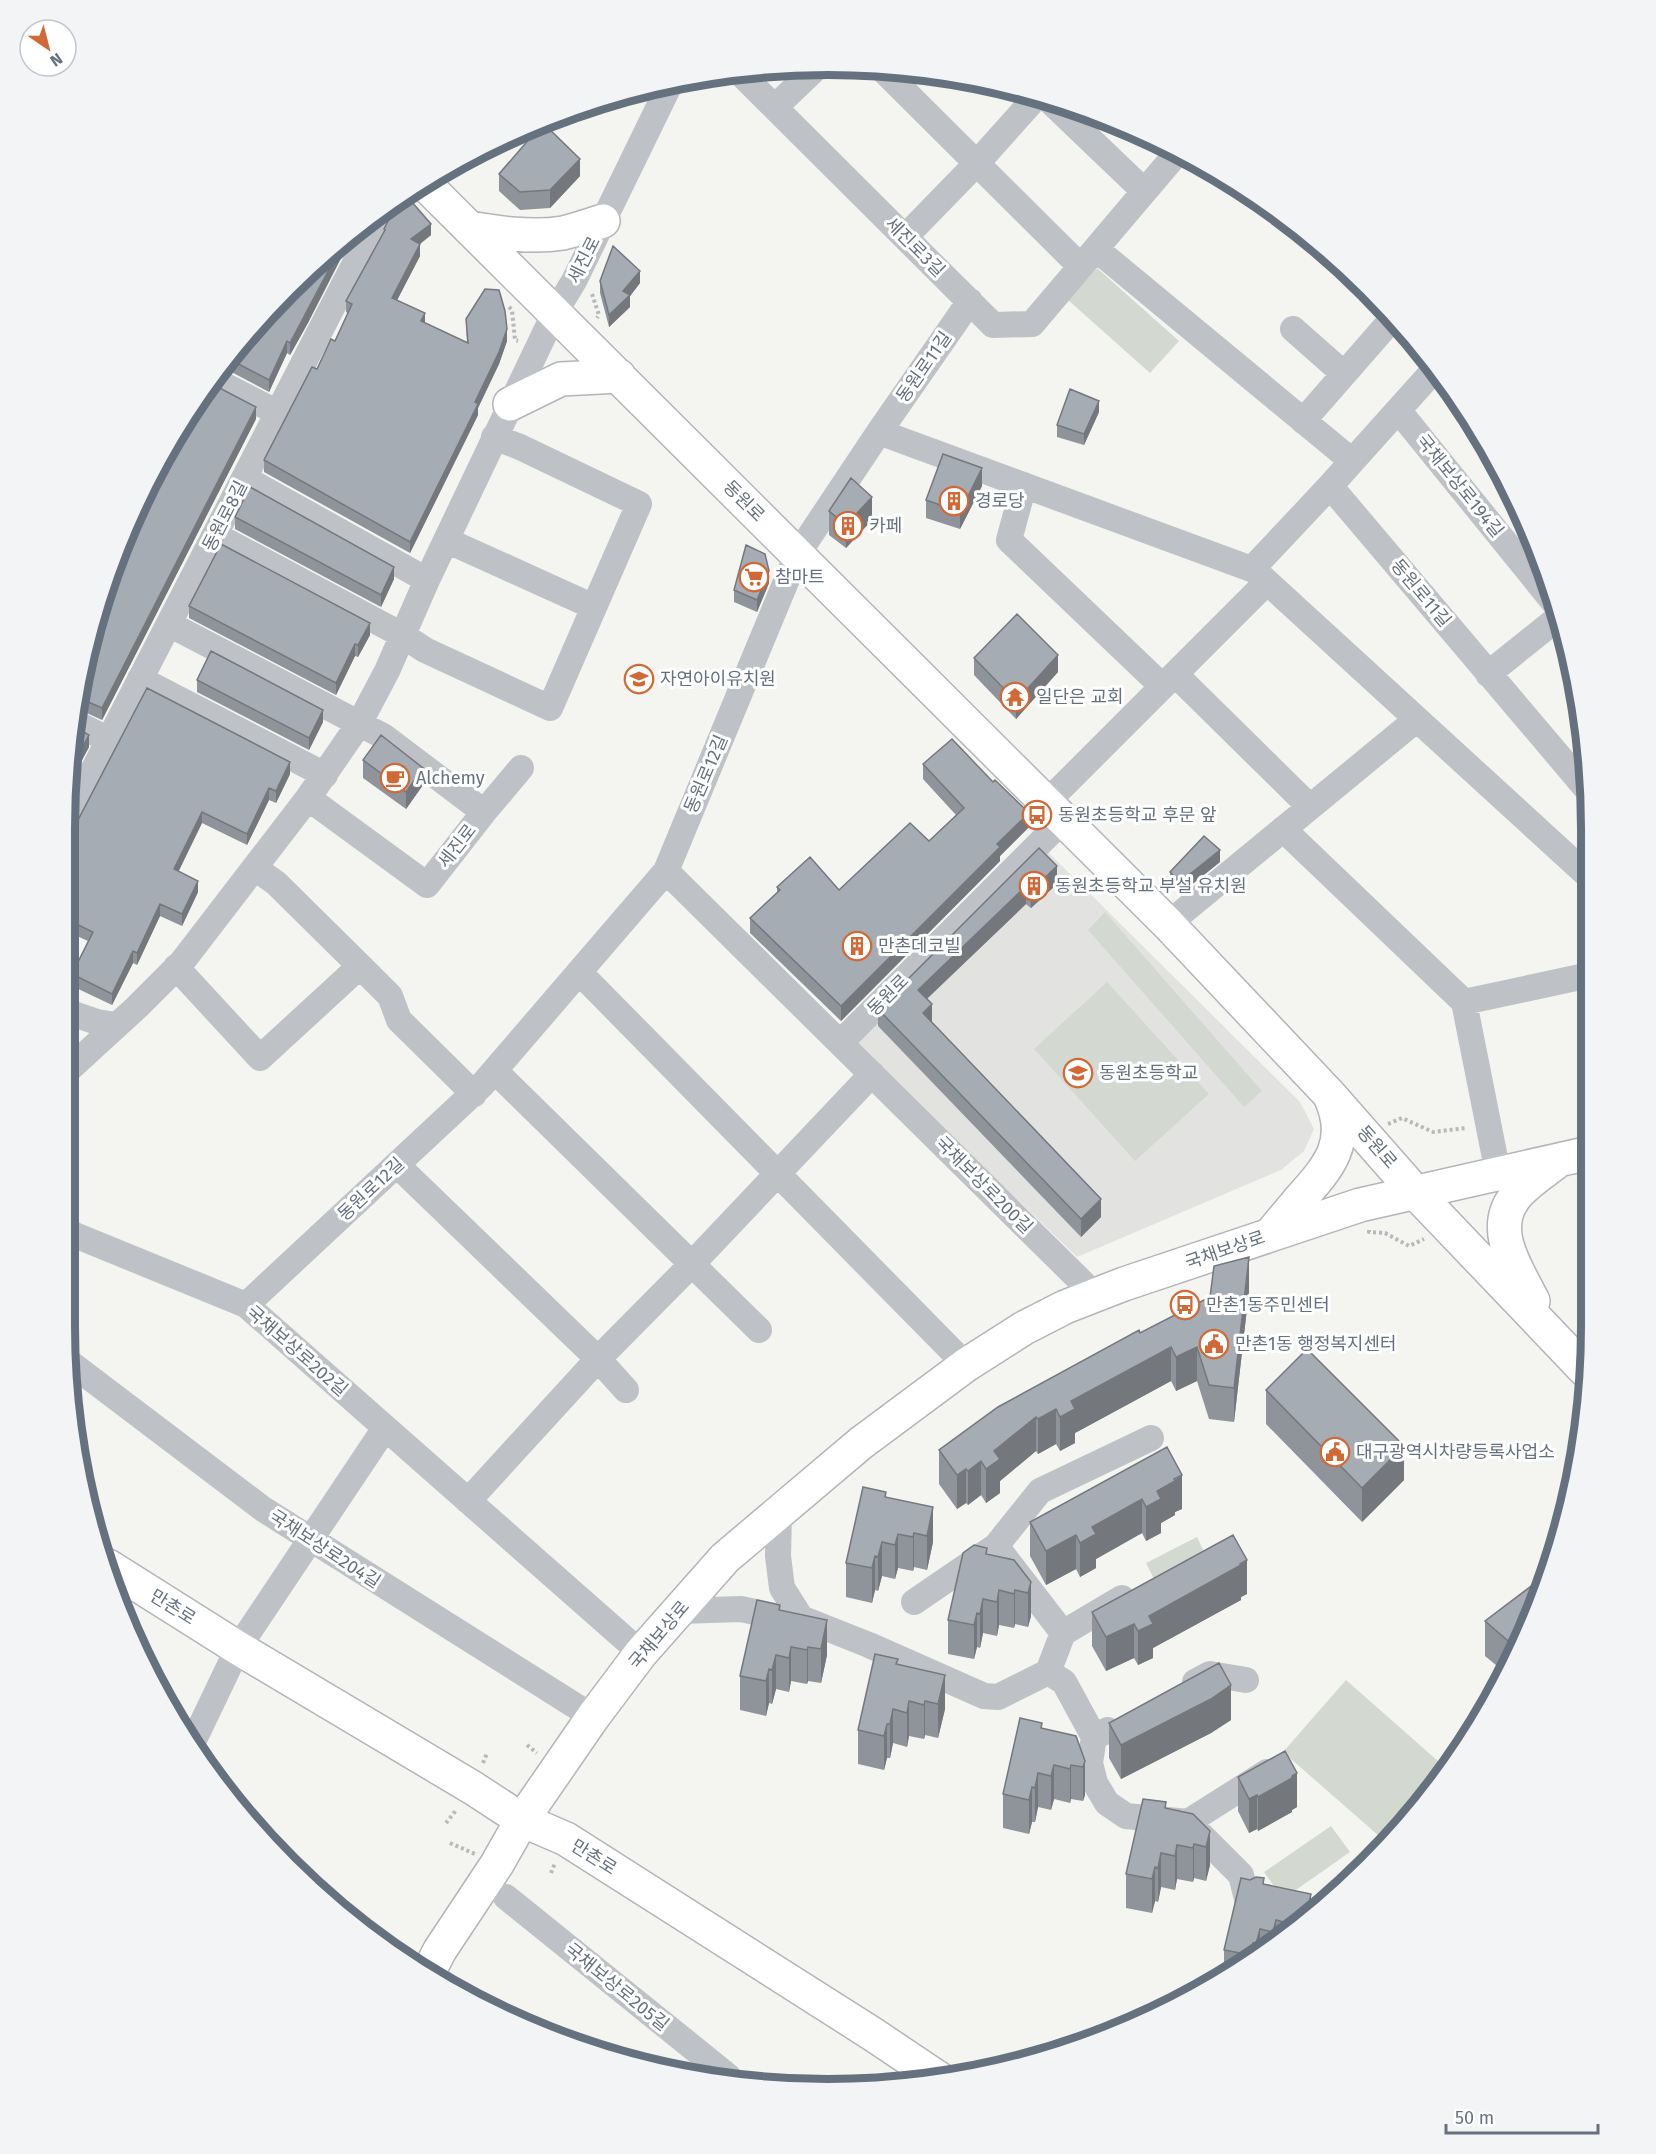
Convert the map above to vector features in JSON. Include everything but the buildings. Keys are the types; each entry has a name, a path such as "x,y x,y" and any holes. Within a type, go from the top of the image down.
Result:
{"main road":[{"name":"동원로","path":"430,189 1168,924 1328,1092 1415,1192 1579,1364"},
{"path":"469,228 510,235 542,235 564,232 603,221"},
{"path":"510,404 561,379 619,376"},
{"path":"1270,1235 1315,1183 1333,1155 1339,1135 1336,1109 1328,1092"},
{"path":"1548,1332 1508,1251 1503,1224 1515,1197 1571,1157"},
{"name":"국채보상로","path":"437,1969 440,1950 522,1820 593,1717 641,1653 725,1558 861,1443 966,1365 1024,1328 1095,1295 1360,1205 1571,1157"},
{"name":"만촌로","path":"116,1571 238,1648 473,1788 522,1820 566,1839 929,2072"}],"street":[{"path":"775,107 808,76"},
{"path":"891,78 977,164 1088,257 1352,461"},
{"name":"세진로3길","path":"747,80 993,325 1032,324 1172,159"},
{"name":"세진로","path":"75,1064 176,967 308,798 359,724 387,671 510,404 554,314 574,281 666,93"},
{"path":"905,237 977,164 1031,103"},
{"path":"1062,113 1144,191"},
{"name":"동원로8길","path":"76,804 373,229"},
{"name":"동원로11길","path":"797,555 970,301"},
{"path":"1303,421 1387,325"},
{"path":"1293,329 1344,374"},
{"path":"1054,812 1259,576 1330,486 1429,376"},
{"path":"221,384 278,413"},
{"name":"국채보상로194길","path":"1398,410 1541,587"},
{"path":"879,432 1024,485 1259,576 1581,872"},
{"path":"215,535 402,635 424,650 550,708 639,504 494,437"},
{"path":"244,478 427,580"},
{"path":"1024,485 1009,540 1310,807"},
{"name":"동원로11길","path":"1330,486 1579,781"},
{"path":"446,540 594,607"},
{"name":"동원로12길","path":"246,1305 474,1094 666,871 797,555"},
{"path":"1488,674 1552,623"},
{"name":"세진로","path":"169,624 383,736 484,812 427,885 308,798"},
{"path":"140,679 325,775"},
{"path":"1168,924 1416,720"},
{"path":"82,726 109,740"},
{"path":"484,812 521,768"},
{"name":"동원로","path":"840,1043 1054,812"},
{"path":"1283,829 1464,1002 1498,1173"},
{"path":"255,868 276,883 390,996 399,1020 474,1094"},
{"name":"국채보상로200길","path":"666,871 1095,1295"},
{"path":"176,967 260,1058 360,966"},
{"path":"579,972 966,1365"},
{"path":"1464,1002 1581,977"},
{"path":"75,1014 97,1022 116,1025"},
{"path":"495,1071 759,1330"},
{"path":"468,1501 598,1359 692,1264 776,1172 872,1074"},
{"path":"397,1165 598,1359 626,1390"},
{"name":"국채보상로202길","path":"75,1236 246,1305 641,1653"},
{"name":"국채보상로204길","path":"77,1368 263,1509 593,1717"},
{"path":"196,1735 238,1648 385,1428"},
{"path":"914,1602 996,1546 1040,1491 1151,1438"},
{"path":"779,1512 778,1556 782,1588 801,1618"},
{"path":"996,1546 1063,1633"},
{"path":"678,1611 741,1609 774,1616 801,1618 984,1695 998,1697 1048,1672 1063,1633 1142,1586"},
{"path":"1048,1672 1064,1682 1094,1737 1090,1763 1095,1783 1107,1803 1126,1816 1188,1822 1270,1770"},
{"path":"1171,1695 1210,1674 1246,1680"},
{"path":"1094,1737 1132,1716"},
{"path":"1188,1822 1241,1875 1247,1899"},
{"name":"국채보상로205길","path":"506,1897 723,2072"}],"shaded area":[{"path":"1097,268 1179,341 1150,373 1068,300"},
{"name":"동원초등학교","path":"1048,852 1300,1102 1314,1129 1304,1151 1281,1170 1077,1257 856,1044"},
{"path":"1105,912 1262,1091 1244,1107 1088,930"},
{"path":"1107,982 1209,1094 1135,1161 1034,1049"},
{"path":"1197,1537 1209,1562 1158,1587 1146,1563"},
{"path":"1346,1680 1440,1763 1380,1837 1283,1752"},
{"path":"1331,1826 1350,1852 1283,1899 1264,1872"}],"place":[{"name":"경로당","path":"954,501"},
{"name":"카페","path":"848,526"},
{"name":"참마트","path":"754,577"},
{"name":"자연아이유치원","path":"639,679"},
{"name":"일단은 교회","path":"1015,697"},
{"name":"Alchemy","path":"395,778"},
{"name":"동원초등학교 후문 앞","path":"1037,815"},
{"name":"동원초등학교 부설 유치원","path":"1034,886"},
{"name":"만촌데코빌","path":"857,946"},
{"name":"동원초등학교","path":"1078,1073"},
{"name":"만촌1동주민센터","path":"1185,1305"},
{"name":"만촌1동 행정복지센터","path":"1214,1344"},
{"name":"대구광역시차량등록사업소","path":"1335,1452"}]}
